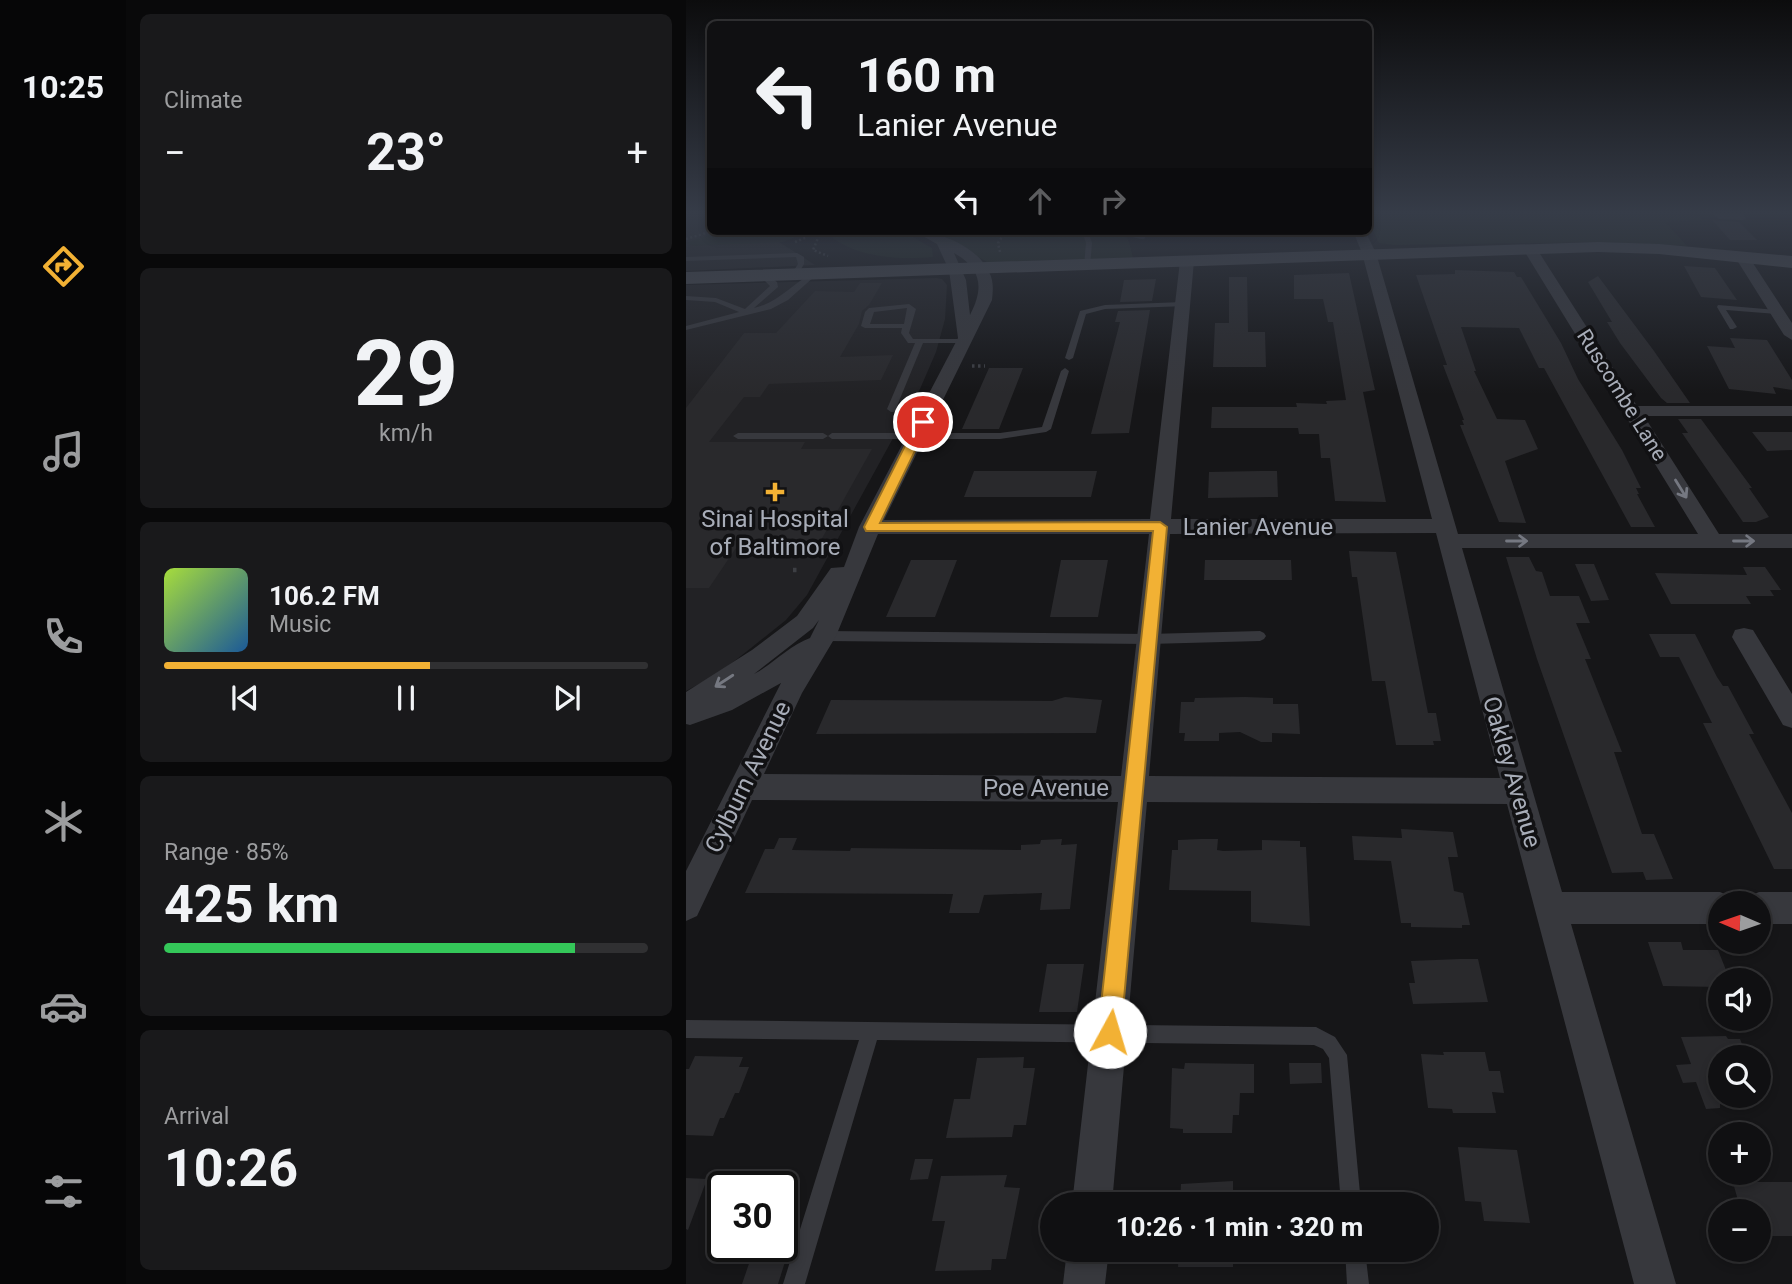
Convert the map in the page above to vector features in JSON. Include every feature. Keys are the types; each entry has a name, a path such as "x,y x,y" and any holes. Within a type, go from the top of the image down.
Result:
{"main road":[{"path":"686,278 837,274"}],"street":[{"name":"Cylburn Avenue","path":"959,274 963,299 963,338"},
{"name":"Cylburn Avenue","path":"686,905 743,787 777,672 824,636 870,527 963,338 976,322 985,300 986,280 983,274"},
{"path":"1093,1192 1186,274"},
{"name":"Oakley Avenue","path":"1370,274 1446,534 1655,1284"},
{"name":"Ruscombe Lane","path":"1546,274 1713,541"},
{"path":"1754,274 1784,317 1792,335"},
{"path":"1632,411 1792,411"},
{"path":"686,706 777,672 805,622 870,527"},
{"name":"Lanier Avenue","path":"870,527 1160,527 1792,541"},
{"path":"803,655 828,591"},
{"path":"686,715 710,709 777,672 803,655 824,636"},
{"path":"1744,637 1792,717"},
{"name":"Poe Avenue","path":"743,787 1517,791"},
{"path":"1550,908 1708,908"},
{"path":"1771,908 1792,908"},
{"path":"1084,1284 1087,1262"}],"lane":[{"path":"686,328 777,303 804,275"},
{"path":"746,312 774,287 764,276"},
{"path":"686,298 716,300 746,312"},
{"path":"1069,358 1081,316 1088,310 1183,304"},
{"path":"908,326 864,326 872,310 909,306 912,309 908,326 905,333 911,341 963,338"},
{"path":"1733,327 1721,307 1784,317"},
{"path":"920,342 891,409 930,408"},
{"path":"738,436 1000,436 1046,429 1065,371"},
{"path":"824,636 1149,639 1260,636"},
{"path":"686,1029 1316,1036 1329,1043 1338,1055 1350,1192"},
{"path":"794,1284 870,1032"},
{"path":"1356,1262 1358,1284"}],"path":[{"path":"972,366 985,366"}],"shaded area":[{"name":"Sinai Hospital of Baltimore","path":"942,279 947,285 945,319 936,352 920,389 807,595 786,620 751,648 718,674 686,691 686,285"}],"building":[{"path":"1349,274 1375,390 1363,392 1386,502 1335,501 1330,458 1321,458 1319,434 1299,434 1298,428 1211,428 1212,407 1297,407 1296,403 1327,404 1326,401 1346,400 1333,322 1328,322 1323,299 1294,299 1294,275"},
{"path":"1515,274 1521,277 1561,343 1578,379 1622,450 1641,488 1636,488 1637,494 1655,527 1631,527 1544,368 1539,368 1519,328 1461,327 1474,371 1497,419 1525,420 1538,449 1505,461 1526,523 1499,522 1460,425 1464,425 1464,420 1443,365 1447,365 1416,275"},
{"path":"1688,274 1719,274 1737,300 1701,297"},
{"path":"1598,276 1690,403 1667,403 1661,398 1620,343 1607,322 1612,322 1588,282"},
{"path":"1229,277 1247,277 1248,332 1265,332 1266,367 1213,367 1215,323 1229,323"},
{"path":"1156,279 1152,301 1120,302 1124,280"},
{"path":"860,283 882,283 869,305 862,311 859,324 840,357 893,355 881,380 769,384 760,397 744,397 709,442 805,442 801,449 872,449 820,542 740,542 709,588 686,588 686,408 744,333 776,333 815,291 854,292"},
{"path":"1150,310 1129,433 1091,434 1120,322 1115,322 1118,311"},
{"path":"1730,338 1767,340 1792,380 1792,390 1773,387 1776,394 1729,389 1707,346 1735,348"},
{"path":"989,368 1023,368 999,429 962,429"},
{"path":"1678,419 1701,419 1752,488 1749,488 1769,517 1756,522 1743,522 1682,433 1688,433"},
{"path":"1752,432 1792,432 1792,450 1767,451"},
{"path":"974,471 1097,471 1091,497 964,497"},
{"path":"1277,471 1278,497 1208,498 1209,472"},
{"path":"1349,551 1396,552 1428,713 1436,713 1441,741 1433,741 1434,745 1396,745 1385,681 1372,681 1357,577 1352,577"},
{"path":"1506,557 1529,557 1536,571 1542,572 1550,596 1579,596 1590,623 1576,623 1591,659 1585,659 1622,752 1614,752 1642,834 1654,834 1673,879 1646,880 1643,872 1612,873 1537,659"},
{"path":"911,560 957,560 935,617 886,617"},
{"path":"1061,560 1108,560 1098,617 1050,617"},
{"path":"1205,560 1291,560 1292,580 1204,580"},
{"path":"1575,564 1594,564 1609,600 1591,601"},
{"path":"1743,567 1765,567 1781,590 1770,590 1774,596 1746,596 1751,604 1671,604 1655,573 1747,575"},
{"path":"1649,634 1695,634 1717,677 1723,686 1728,686 1754,734 1749,734 1792,813 1792,869 1774,869 1703,723 1712,723 1679,657 1660,657"},
{"path":"1065,697 1102,700 1096,733 816,734 831,700 1052,701"},
{"path":"1195,698 1273,698 1273,704 1298,704 1300,734 1272,733 1272,742 1261,742 1240,732 1219,733 1219,741 1184,741 1185,733 1179,733 1181,702 1194,702"},
{"path":"1401,829 1453,832 1458,857 1448,857 1454,891 1463,893 1470,925 1462,925 1462,928 1411,927 1411,923 1401,923 1391,861 1354,860 1352,836 1402,838"},
{"path":"779,838 797,838 792,850 850,851 851,848 1021,850 1021,845 1062,839 1061,845 1077,844 1070,909 1040,910 1042,893 984,895 979,913 949,913 953,894 745,893 765,849 774,849"},
{"path":"1218,839 1217,850 1223,851 1262,850 1262,840 1300,841 1300,847 1306,847 1310,926 1251,922 1251,891 1169,890 1172,850 1178,850 1178,840"},
{"path":"1648,942 1681,942 1683,950 1708,950 1708,954 1720,954 1725,968 1708,968 1708,987 1663,986"},
{"path":"1478,959 1488,1002 1413,1004 1409,983 1415,983 1411,961"},
{"path":"1047,964 1084,964 1077,1012 1039,1012"},
{"path":"1726,1036 1728,1039 1740,1039 1742,1045 1708,1045 1708,1108 1720,1108 1706,1109 1696,1082 1683,1083 1676,1065 1691,1064 1681,1037"},
{"path":"1443,1052 1485,1052 1489,1071 1500,1071 1504,1093 1492,1092 1496,1113 1453,1113 1452,1109 1428,1108 1421,1054 1444,1055"},
{"path":"695,1056 743,1057 739,1067 749,1067 739,1093 735,1093 713,1136 686,1135 686,1069 689,1069"},
{"path":"1024,1057 1023,1068 1035,1068 1026,1125 1014,1125 1012,1137 946,1138 954,1099 970,1099 977,1058"},
{"path":"1185,1063 1254,1064 1254,1093 1240,1093 1239,1115 1233,1115 1232,1133 1183,1133 1183,1129 1170,1128 1172,1068 1184,1069"},
{"path":"1289,1063 1321,1063 1322,1083 1290,1084"},
{"path":"1458,1147 1517,1150 1530,1223 1484,1221 1481,1202 1465,1201"},
{"path":"915,1159 933,1159 928,1179 910,1180"},
{"path":"1007,1175 1004,1187 1020,1188 1006,1259 992,1259 991,1270 935,1271 945,1221 932,1221 941,1176"},
{"path":"686,1178 707,1179 688,1230"},
{"path":"1233,1181 1233,1192 1181,1192 1181,1184"},
{"path":"1792,1182 1792,1236 1771,1236 1771,1199 1738,1199 1734,1185"},
{"path":"750,1262 785,1262 778,1284 742,1284"},
{"path":"1178,1262 1233,1262 1233,1267 1178,1267"}],"place":[{"name":"Sinai Hospital of Baltimore","path":"775,492"}],"route":[{"path":"923,422 870,527 1160,527 1110,1032"}]}
